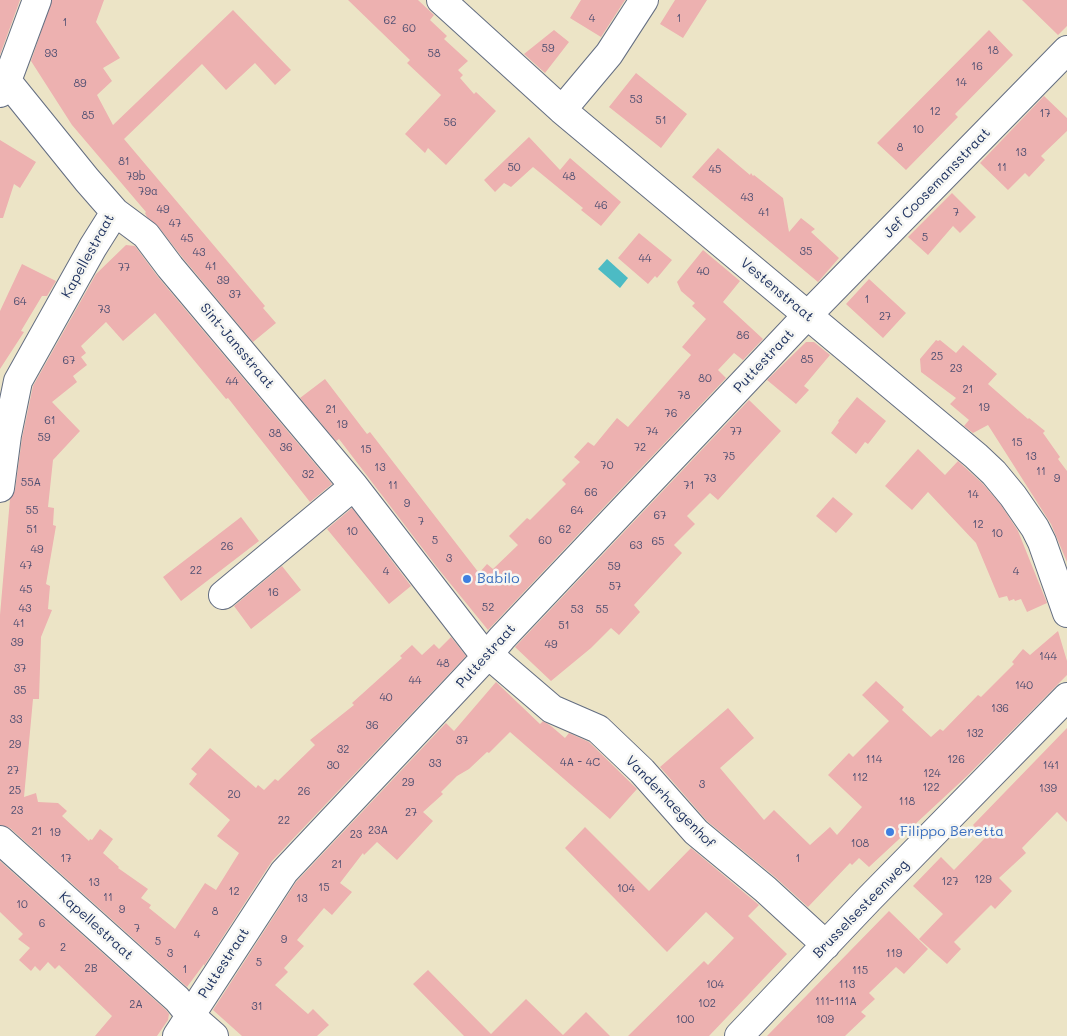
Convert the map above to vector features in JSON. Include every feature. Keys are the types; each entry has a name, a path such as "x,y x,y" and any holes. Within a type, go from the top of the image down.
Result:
{"street":[{"path":"4,87 37,0"},
{"name":"Vestenstraat","path":"441,0 562,110 976,456 1013,496 1034,528 1042,542 1067,613"},
{"path":"562,110 609,54 644,0"},
{"name":"Jef Coosemansstraat","path":"808,316 1067,50"},
{"name":"Kapellestraat","path":"0,488 7,435 9,376 115,212 4,87"},
{"name":"Sint-Jansstraat","path":"115,212 146,235 170,267 354,486 486,657"},
{"name":"Puttestraat","path":"183,1026 284,872 808,316"},
{"path":"223,595 354,486"},
{"name":"Vanderhaegenhof","path":"486,657 496,661 552,709 598,728 642,771 696,832 765,889 826,945"},
{"name":"Brusselsesteenweg","path":"739,1036 869,899 1067,697"},
{"name":"Kapellestraat","path":"0,840 177,999 183,1026 214,1036"}],"water":[{"path":"607,259 628,278 620,288 598,269"}],"building":[{"path":"0,0 20,0 0,55"},
{"path":"52,0 104,0 96,22 120,58 103,68 112,81 97,95 113,125 233,10 291,70 275,85 255,63 226,90 202,64 124,139 265,306 263,308 276,323 253,342 72,125 31,61"},
{"path":"348,0 418,0 434,15 430,20 447,36 444,39 468,61 458,70 463,75 460,78 474,94 476,92 496,111 446,165 428,148 425,153 405,134 441,95 407,63 410,60"},
{"path":"581,0 625,0 601,37 570,18"},
{"path":"675,0 707,0 683,38 660,24"},
{"path":"1022,0 1067,0 1067,26 1058,35"},
{"path":"554,30 569,42 545,73 524,54"},
{"path":"989,30 1013,55 955,114 958,117 906,170 877,143"},
{"path":"636,73 687,114 661,148 609,107"},
{"path":"1044,96 1067,118 1067,131 1041,156 1045,160 1029,177 1025,173 1008,190 980,163"},
{"path":"529,137 560,170 570,158 621,202 601,226 581,210 583,208 533,167 511,187 504,183 495,192 484,180"},
{"path":"0,140 36,162 20,188 14,184 3,218 0,218"},
{"path":"718,148 750,175 751,173 754,175 783,198 789,232 801,218 815,229 811,232 839,258 818,282 692,177"},
{"path":"952,193 976,217 960,233 953,226 928,255 908,237"},
{"path":"639,233 672,260 657,278 655,276 648,284 618,258"},
{"path":"126,245 135,246 158,277 332,484 310,502 228,398 226,399 155,313 123,341 106,322 81,346 86,353 81,357 87,365 73,376 77,382 52,402 80,431 53,460 48,507 54,508 53,525 56,526 46,584 50,586 48,609 52,610 41,637 39,699 33,699 24,797 36,793 38,802 58,803 67,811 62,816 89,841 90,839 92,840 100,829 113,839 103,853 118,868 148,889 141,898 151,905 149,908 175,929 205,883 216,890 239,853 217,836 230,820 189,784 197,774 191,769 210,748 256,788 258,785 264,790 275,779 278,781 315,745 310,740 354,705 352,703 402,658 400,656 412,645 422,655 434,644 439,649 451,637 466,656 272,861 204,966 204,964 187,987 10,828 0,825 0,615 10,499 15,490 22,438 33,386 96,274"},
{"path":"703,250 740,281 723,302 763,339 743,360 734,353 718,370 726,378 488,630 436,566 339,439 336,441 300,398 325,379 367,434 370,432 479,573 487,564 493,569 518,545 509,536 527,518 530,520 566,484 562,480 580,462 574,457 588,442 594,446 617,418 628,427 691,355 682,347 706,319 692,306 695,303 681,291 677,282"},
{"path":"22,264 56,281 47,296 42,296 21,331 24,332 0,369 0,311"},
{"path":"869,279 906,313 883,338 846,304"},
{"path":"936,340 940,340 956,353 963,345 997,374 988,384 1028,419 1045,431 1043,433 1060,457 1058,459 1067,471 1067,562 1051,524 988,425 973,433 964,426 969,420 950,404 956,398 921,372 920,359"},
{"path":"806,342 814,342 830,355 804,386 809,390 796,404 767,380"},
{"path":"857,397 886,421 868,444 865,442 856,454 831,433"},
{"path":"749,400 781,431 718,500 710,493 687,516 695,524 674,545 682,553 634,605 640,612 619,635 611,628 591,648 551,681 515,647"},
{"path":"918,449 945,475 958,461 983,484 1001,505 1018,531 1047,603 1027,612 1021,599 1009,601 1007,596 999,598 976,543 928,492 912,510 885,486"},
{"path":"833,497 853,514 836,533 816,516"},
{"path":"352,508 411,586 389,604 327,529"},
{"path":"241,517 259,541 181,601 163,577"},
{"path":"282,566 301,590 251,629 234,606"},
{"path":"1058,631 1067,661 1067,675 967,776 869,867 859,858 852,865 850,863 808,907 707,821 660,767 728,708 754,738 720,768 764,820 774,810 810,845 830,827 837,835 862,807 828,775 849,753 853,757 889,721 862,695 876,681 904,707 902,710 931,737 940,729 943,731 978,695 981,697 1014,664 1012,662 1023,649 1030,655"},
{"path":"496,682 540,724 543,721 565,738 569,733 589,742 637,789 610,819 510,732 489,753 487,752 469,769 457,776 441,792 443,794 423,812 433,821 397,860 377,842 364,855 363,853 340,883 352,892 332,915 324,908 297,940 304,946 284,968 288,972 275,985 308,1014 313,1009 329,1025 317,1036 242,1036 213,1010 296,882 446,723 454,731"},
{"path":"1067,728 1067,822 1057,812 1022,848 1026,853 999,878 1012,891 995,909 991,905 954,942 961,949 947,964 919,939 943,914 913,886 941,857 954,870 985,838 973,825"},
{"path":"585,827 649,891 691,848 759,905 748,916 787,954 709,1036 628,1036 704,961 708,965 734,938 706,912 667,952 565,848"},
{"path":"0,861 166,1010 169,1014 168,1020 157,1036 95,1036 112,1016 59,965 55,969 48,962 40,971 35,966 31,971 19,960 30,948 18,939 23,934 0,912"},
{"path":"889,911 928,949 904,974 896,967 869,993 875,999 861,1012 866,1016 845,1036 767,1036"},
{"path":"428,970 491,1034 526,999 563,1035 586,1012 610,1036 464,1036 413,984"}],"place":[{"name":"Babilo","path":"467,579"},
{"name":"Filippo Beretta","path":"890,832"}]}
